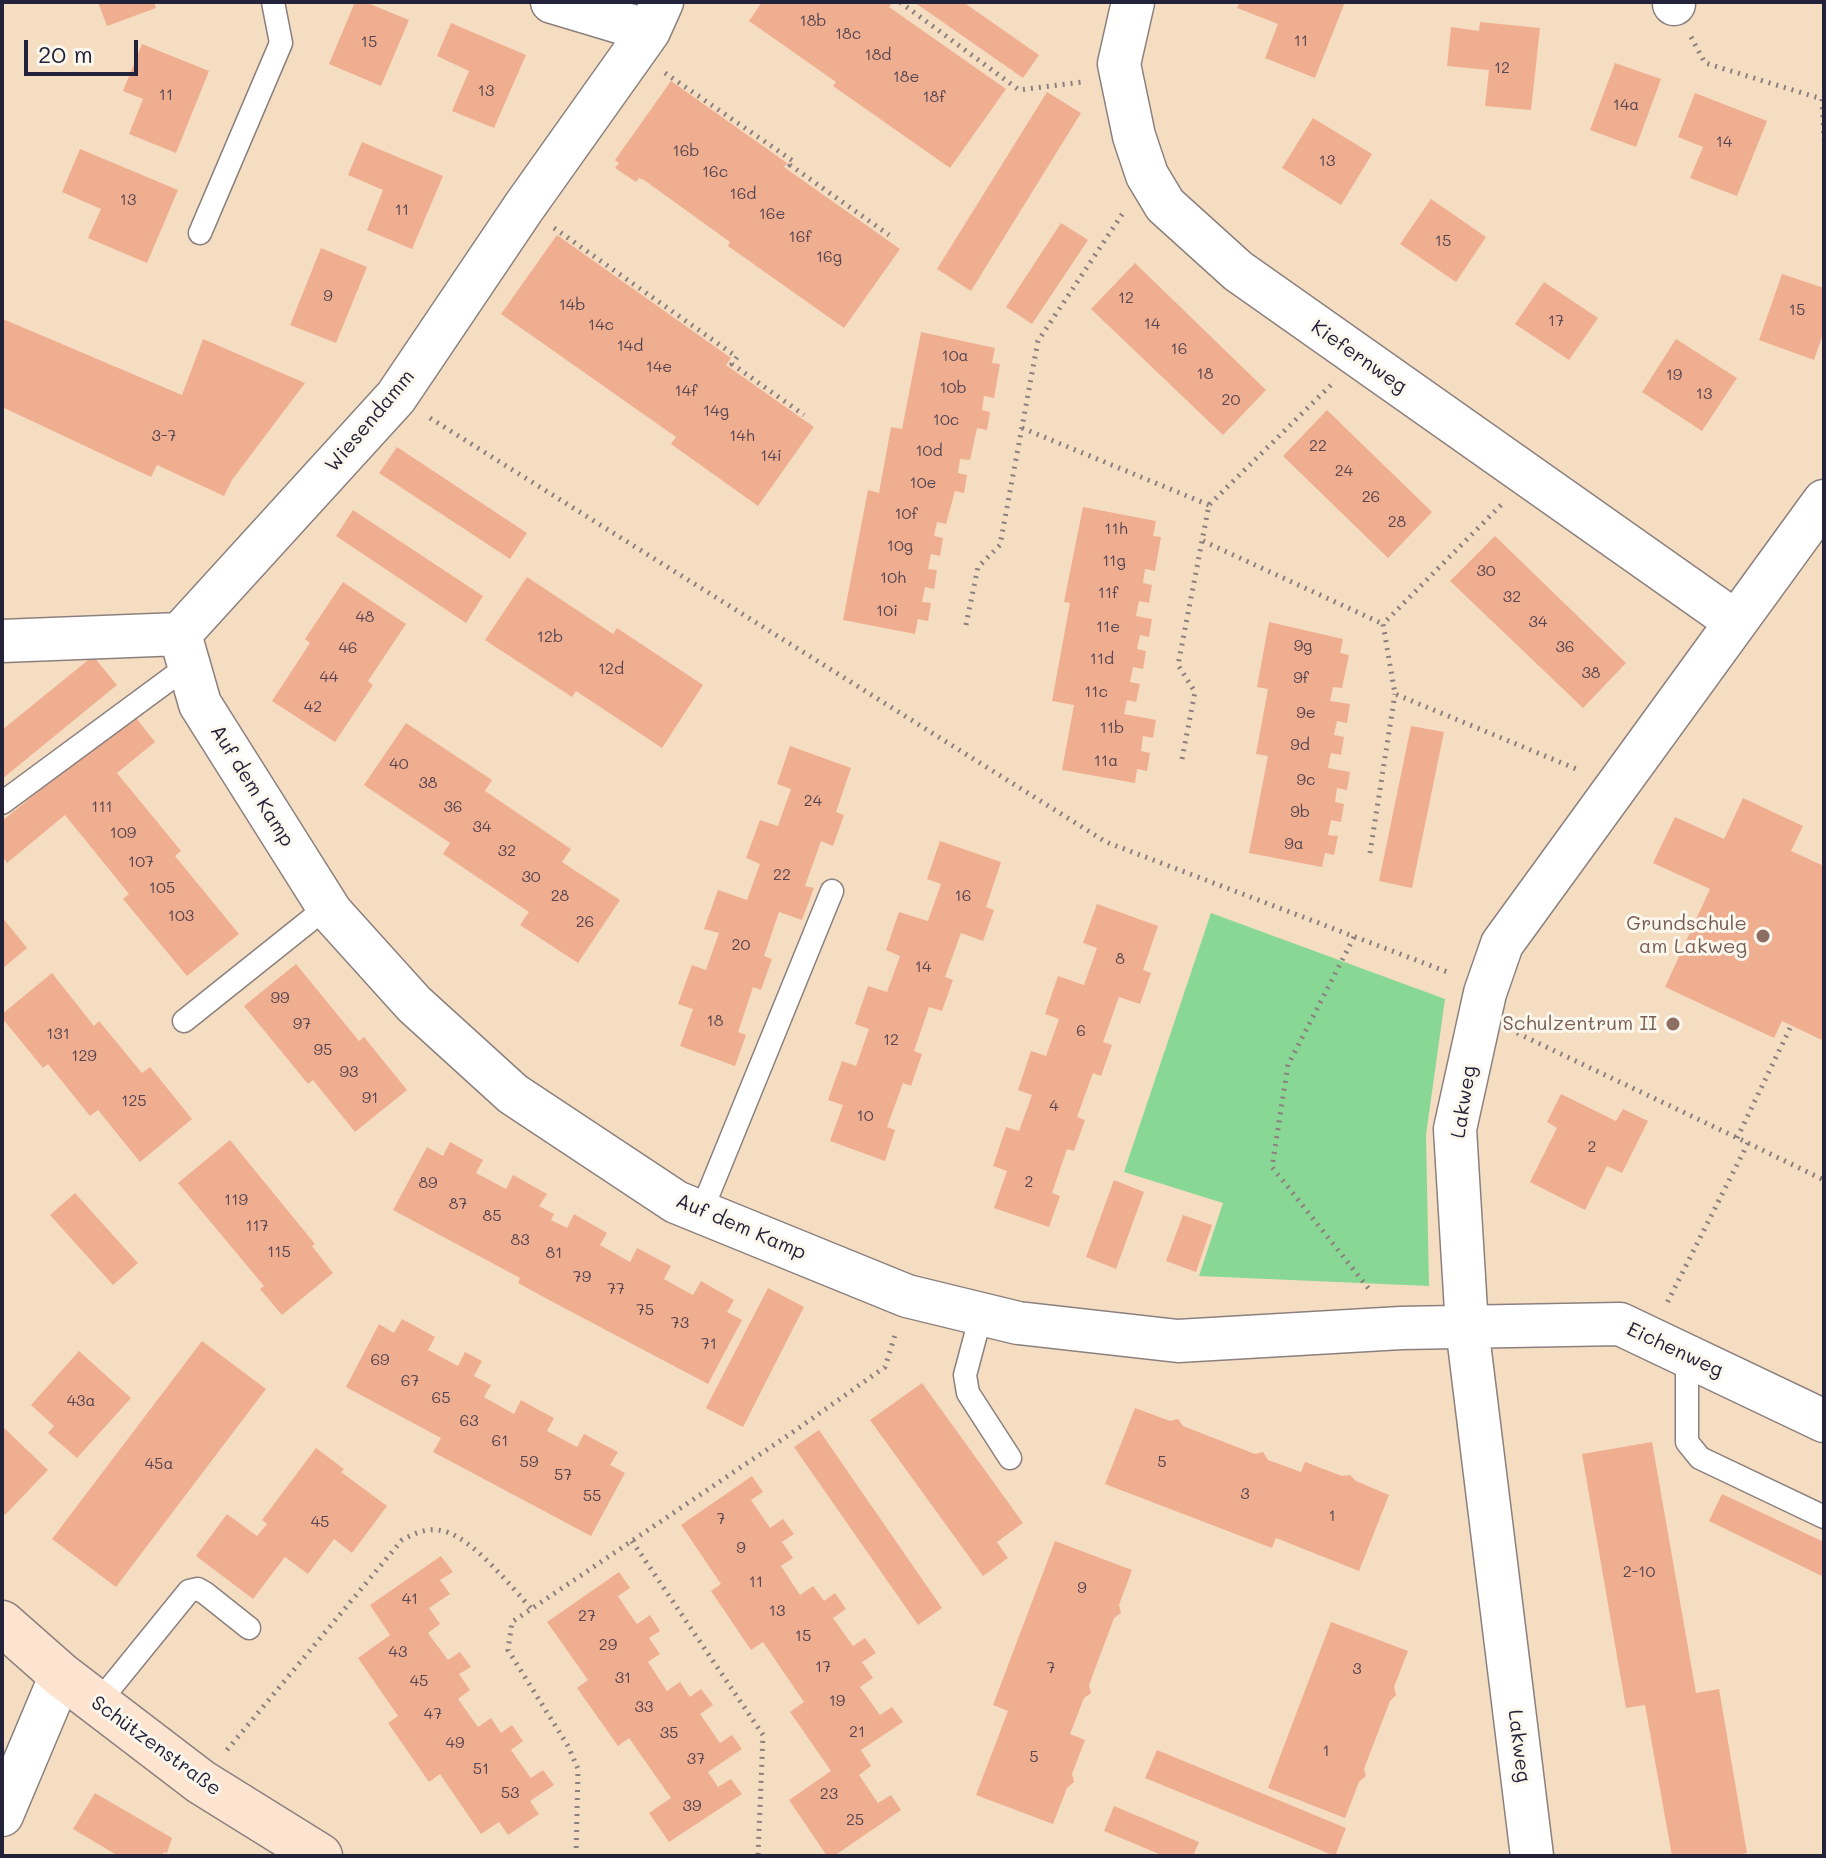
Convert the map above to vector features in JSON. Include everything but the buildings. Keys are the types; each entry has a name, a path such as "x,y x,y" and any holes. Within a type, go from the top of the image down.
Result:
{"main road":[{"name":"Schützenstraße","path":"2,1623 61,1675 201,1782 320,1856"}],"street":[{"path":"552,2 648,28"},
{"name":"Kiefernweg","path":"1133,2 1119,64 1134,136 1147,175 1165,205 1238,271 1736,622"},
{"name":"Wiesendamm","path":"185,650 396,397 648,28"},
{"name":"Lakweg","path":"1532,1856 1467,1327 1455,1129 1482,1004 1502,944 1824,501"},
{"path":"2,641 185,650"},
{"name":"Auf dem Kamp","path":"185,650 200,704 328,906 414,1004 513,1094 676,1202 907,1296 1018,1323 1178,1341 1467,1327"},
{"name":"Eichenweg","path":"1467,1327 1620,1324 1824,1421"},
{"path":"2,1815 61,1675"}],"lane":[{"path":"200,233 281,43 273,2"},
{"path":"2,803 185,650"},
{"path":"701,1212 832,891"},
{"path":"184,1021 328,906"},
{"path":"981,1315 965,1375 968,1393 1010,1458"},
{"path":"1687,1355 1687,1442 1700,1458 1824,1517"},
{"path":"98,1703 189,1591 198,1589 205,1593 249,1628"}],"path":[{"path":"900,2 1019,90 1077,84 1119,64"},
{"path":"1674,3 1705,63 1822,99 1824,140"},
{"path":"648,28 793,161 790,165 889,235"},
{"path":"966,625 978,567 1000,545 1038,341 1147,175"},
{"path":"524,207 737,357 732,364 804,415"},
{"path":"1182,759 1195,692 1178,665 1209,505 1360,357"},
{"path":"396,397 1106,842 1440,967 1482,1004 1737,1138 1824,1180"},
{"path":"1022,428 1209,505"},
{"path":"1383,624 1529,476"},
{"path":"1203,541 1383,624"},
{"path":"1370,853 1395,694 1383,624"},
{"path":"1395,694 1617,786"},
{"path":"1354,937 1288,1065 1272,1167 1401,1328"},
{"path":"1737,1138 1791,1026"},
{"path":"1650,1337 1748,1143"},
{"path":"576,1856 578,1769 568,1746 508,1650 512,1622 885,1367 907,1296"},
{"path":"201,1782 402,1540 423,1530 445,1531 468,1544 532,1609"},
{"path":"632,1541 763,1735 758,1856"}],"green space":[{"path":"1211,913 1445,999 1426,1135 1429,1286 1199,1276 1223,1203 1124,1172"}],"place":[{"name":"Grundschule am Lakweg","path":"1763,936"},
{"name":"Schulzentrum II","path":"1673,1024"}]}
